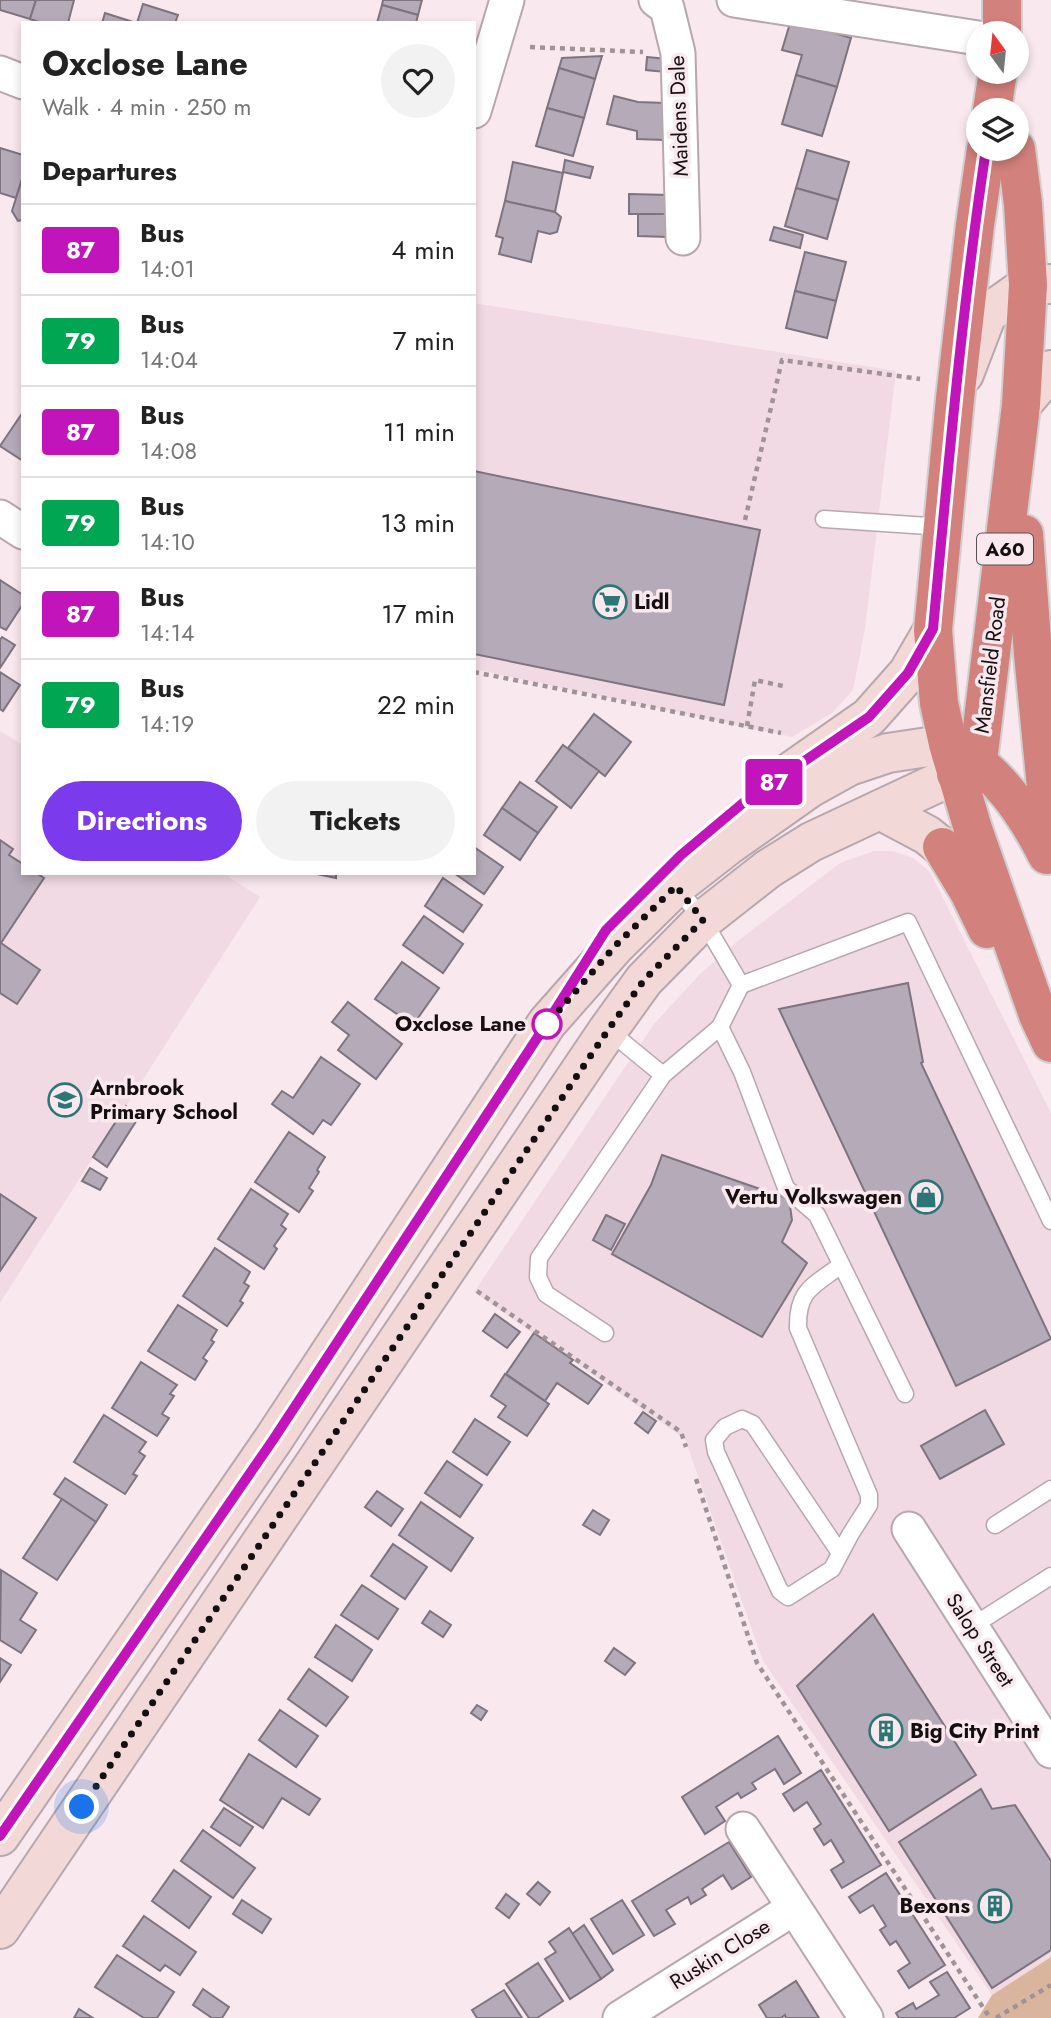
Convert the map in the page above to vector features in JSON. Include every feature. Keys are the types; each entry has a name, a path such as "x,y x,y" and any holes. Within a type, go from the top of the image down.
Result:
{"highway":[{"path":"1002,0 1002,21"},
{"name":"Mansfield Road","path":"984,161 956,391 933,629 939,703 961,760 973,829 1045,1029"},
{"name":"Mansfield Road","path":"961,760 1017,445 1040,284 1023,204 1018,161"},
{"name":"Mansfield Road","path":"1017,445 1051,838"},
{"name":"Mansfield Road","path":"961,760 1028,818 1051,863"},
{"name":"A60","path":"942,847 969,892 1009,973 1045,1029"}],"main road":[{"path":"956,391 987,314 1040,284"},
{"path":"1021,405 1051,370"},
{"path":"0,1836 273,1440 606,930 681,855 743,803 869,717 908,673 933,629"},
{"path":"547,1023 615,946 676,886 811,787 849,766 888,753 961,760"},
{"path":"0,1929 644,980 703,920 768,869 811,842 880,810 961,760"},
{"path":"880,810 927,835 942,847"}],"street":[{"path":"476,104 507,0"},
{"name":"Maidens Dale","path":"656,0 667,8 678,53 683,238"},
{"path":"734,0 966,35"},
{"path":"0,73 21,81"},
{"path":"0,517 21,531"},
{"name":"Salop Street","path":"909,1529 1051,1751"},
{"name":"Ruskin Close","path":"743,1829 866,2018"},
{"name":"Ruskin Close","path":"641,2012 794,1908"}],"lane":[{"path":"824,519 943,527"},
{"path":"676,886 703,920 741,985"},
{"path":"605,1334 546,1294 538,1277 539,1258 663,1075 720,1027 741,985 908,922 1051,1221"},
{"path":"720,1027 743,1072 786,1188 817,1215 905,1394"},
{"path":"608,1030 663,1075"},
{"path":"841,1553 753,1424 742,1419 725,1427 714,1440 716,1452 780,1591 788,1597 832,1569 869,1505 869,1495 798,1328 797,1307 807,1291 842,1265"},
{"path":"995,1525 1051,1489"},
{"path":"971,1627 1051,1576"}],"path":[{"path":"494,45 678,53"},
{"path":"745,520 782,360 956,391"},
{"path":"476,672 785,733"},
{"path":"747,726 755,680 783,687"},
{"path":"446,1270 681,1432 690,1458"},
{"path":"694,1470 757,1662 990,2018"},
{"path":"996,2018 1051,1986"}],"shaded area":[{"path":"476,303 896,371 865,629 853,690 832,713 792,737 476,669"},
{"name":"Arnbrook Primary School","path":"0,731 21,744 21,875 226,875 260,897 0,1303"},
{"path":"874,851 893,851 913,858 930,872 1051,1113 1051,1957 992,1995 763,1661 685,1439 474,1292 654,1024 700,974 739,940 840,863"},
{"path":"1051,1957 1051,2018 978,2018 992,1995"}],"building":[{"path":"0,0 36,0 30,19 0,10"},
{"path":"36,0 74,0 69,21 30,19"},
{"path":"383,0 422,0 418,15 382,5"},
{"path":"143,4 178,15 176,21 138,21"},
{"path":"382,5 418,15 416,21 378,21"},
{"path":"105,13 130,21 103,21"},
{"path":"791,20 851,38 837,87 796,75 802,55 782,50"},
{"path":"602,56 595,79 559,68 562,58"},
{"path":"647,57 667,59 665,72 646,70"},
{"path":"559,68 595,79 584,118 547,108"},
{"path":"796,75 837,87 822,136 782,124"},
{"path":"614,96 638,102 665,103 664,140 637,139 637,131 607,124"},
{"path":"547,108 584,118 573,156 536,146"},
{"path":"0,148 21,154 21,182 16,198 0,193"},
{"path":"807,150 849,162 838,200 796,188"},
{"path":"565,160 593,167 590,178 563,172"},
{"path":"513,162 563,173 555,212 505,201"},
{"path":"21,182 21,220 18,221 12,211"},
{"path":"796,188 838,200 827,239 785,226"},
{"path":"629,194 669,195 668,214 629,214"},
{"path":"505,201 555,212 561,217 557,232 550,234 538,231 531,262 499,254 503,238 496,236"},
{"path":"638,214 668,214 668,237 638,236"},
{"path":"774,227 803,235 800,248 770,240"},
{"path":"805,252 846,262 836,301 795,291"},
{"path":"795,291 836,301 827,338 786,328"},
{"path":"21,415 21,460 0,446"},
{"name":"Lidl","path":"476,471 760,530 724,705 476,654"},
{"path":"0,580 21,594 21,607 6,630 0,627"},
{"path":"2,637 15,645 0,668 0,640"},
{"path":"0,672 20,685 3,711 0,709"},
{"path":"594,714 631,742 605,776 568,748"},
{"path":"563,745 599,771 571,808 536,781"},
{"path":"520,782 557,807 538,833 502,808"},
{"path":"502,808 538,833 520,860 484,835"},
{"path":"0,840 13,849 9,855 21,863 21,875 39,875 44,878 1,943 40,970 17,1004 0,993"},
{"path":"476,848 503,867 484,894 457,875 476,875"},
{"path":"443,878 482,905 463,932 425,906"},
{"path":"424,916 463,944 443,973 403,945"},
{"path":"402,962 439,988 413,1025 375,999"},
{"name":"Vertu Volkswagen","path":"908,983 923,1062 921,1063 1051,1339 956,1386 779,1009"},
{"path":"348,1002 402,1044 376,1079 338,1050 349,1035 332,1022"},
{"path":"321,1057 360,1084 331,1125 323,1120 313,1134 272,1104 282,1091 293,1098"},
{"path":"126,1106 140,1115 107,1167 93,1157"},
{"path":"289,1132 325,1157 309,1188 313,1191 299,1212 255,1182"},
{"path":"662,1155 789,1199 792,1220 782,1242 807,1263 762,1337 612,1254 651,1185"},
{"path":"90,1168 107,1178 100,1190 82,1181"},
{"path":"251,1189 288,1214 281,1225 286,1229 274,1246 277,1249 264,1269 218,1239"},
{"path":"0,1194 36,1218 0,1271"},
{"path":"606,1215 625,1224 611,1250 593,1240"},
{"path":"215,1248 250,1272 244,1283 249,1286 240,1301 243,1303 227,1326 183,1296"},
{"path":"178,1305 217,1330 211,1340 214,1342 203,1358 207,1361 195,1380 148,1351"},
{"path":"495,1314 520,1332 507,1348 483,1331"},
{"path":"534,1333 573,1360 570,1363 602,1385 588,1404 557,1383 545,1401 506,1374"},
{"path":"141,1362 177,1385 170,1394 174,1396 162,1414 169,1418 157,1436 112,1408"},
{"path":"505,1374 549,1404 527,1436 498,1417 506,1406 491,1396"},
{"path":"985,1410 1004,1444 940,1479 921,1446"},
{"path":"643,1412 656,1421 648,1433 635,1423"},
{"path":"104,1415 146,1442 139,1452 145,1456 133,1474 137,1476 125,1494 74,1462"},
{"path":"475,1419 510,1442 487,1475 453,1452"},
{"path":"447,1461 482,1485 460,1517 425,1493"},
{"path":"65,1478 107,1505 96,1522 54,1494"},
{"path":"377,1491 403,1509 391,1526 365,1507"},
{"path":"62,1499 96,1522 57,1580 23,1558"},
{"path":"421,1502 473,1538 451,1571 399,1535"},
{"path":"593,1510 609,1520 600,1535 583,1525"},
{"path":"393,1544 427,1567 405,1599 371,1576"},
{"path":"1,1570 37,1593 20,1620 36,1630 21,1653 0,1640"},
{"path":"362,1585 398,1609 378,1639 341,1615"},
{"path":"430,1611 451,1625 443,1637 422,1623"},
{"name":"Big City Print","path":"873,1614 976,1775 889,1831 797,1686"},
{"path":"336,1625 372,1650 352,1681 315,1657"},
{"path":"614,1648 635,1663 625,1675 605,1661"},
{"path":"0,1658 11,1665 0,1682"},
{"path":"309,1669 348,1697 326,1726 288,1699"},
{"path":"477,1705 487,1711 481,1720 471,1713"},
{"path":"280,1710 318,1736 296,1767 259,1740"},
{"path":"778,1736 801,1773 784,1784 775,1769 752,1783 756,1789 741,1798 738,1793 716,1807 725,1821 705,1834 682,1797"},
{"path":"249,1754 320,1799 309,1815 282,1798 263,1828 220,1800"},
{"path":"821,1770 881,1865 842,1888 831,1870 844,1862 831,1840 824,1845 814,1829 821,1824 807,1802 794,1811 783,1794"},
{"name":"Bexons","path":"981,1789 992,1809 1015,1805 1051,1861 1051,1950 992,1988 899,1842"},
{"path":"224,1808 253,1827 240,1846 211,1827"},
{"path":"203,1830 255,1868 233,1898 181,1861"},
{"path":"729,1842 751,1877 732,1889 723,1875 702,1889 706,1895 691,1904 688,1897 666,1910 675,1924 654,1936 632,1901"},
{"path":"174,1870 211,1897 189,1928 152,1901"},
{"path":"886,1873 945,1965 909,1988 898,1971 910,1963 896,1941 890,1945 880,1930 886,1926 873,1905 860,1913 849,1897"},
{"path":"538,1882 550,1892 540,1905 527,1894"},
{"path":"506,1894 519,1904 509,1918 496,1908"},
{"path":"242,1900 271,1919 262,1933 233,1914"},
{"path":"622,1900 644,1935 613,1954 591,1919"},
{"path":"144,1916 196,1952 180,1975 165,1965 160,1971 123,1946"},
{"path":"584,1925 613,1970 601,1979 572,1934"},
{"path":"569,1928 601,1979 570,1999 545,1959 556,1952 549,1942"},
{"path":"117,1955 174,1992 157,2018 144,2018 95,1987"},
{"path":"538,1963 563,2001 537,2018 529,2018 506,1984"},
{"path":"947,1972 970,2008 954,2018 899,2018 896,2013 913,2003 916,2009 939,1995 930,1982"},
{"path":"796,1981 819,2018 786,2018 785,2015 781,2018 767,2018 759,2005"},
{"path":"203,1989 229,2007 222,2018 212,2018 193,2005"},
{"path":"504,1990 522,2018 477,2018 472,2010"},
{"path":"79,2009 93,2018 74,2018"}],"bus line":[{"name":"87","path":"0,1836 273,1440 606,930 681,855 743,803 820,753 869,717 908,673 933,629 955,399 984,161"}],"place":[{"name":"Lidl","path":"610,602"},
{"name":"Oxclose Lane","path":"547,1024"},
{"name":"Arnbrook Primary School","path":"65,1100"},
{"name":"Vertu Volkswagen","path":"926,1197"},
{"name":"Big City Print","path":"886,1731"},
{"name":"Bexons","path":"995,1906"}],"route":[{"path":"82,1807 608,1030 644,980 703,920 676,886 615,946 547,1024"}]}
